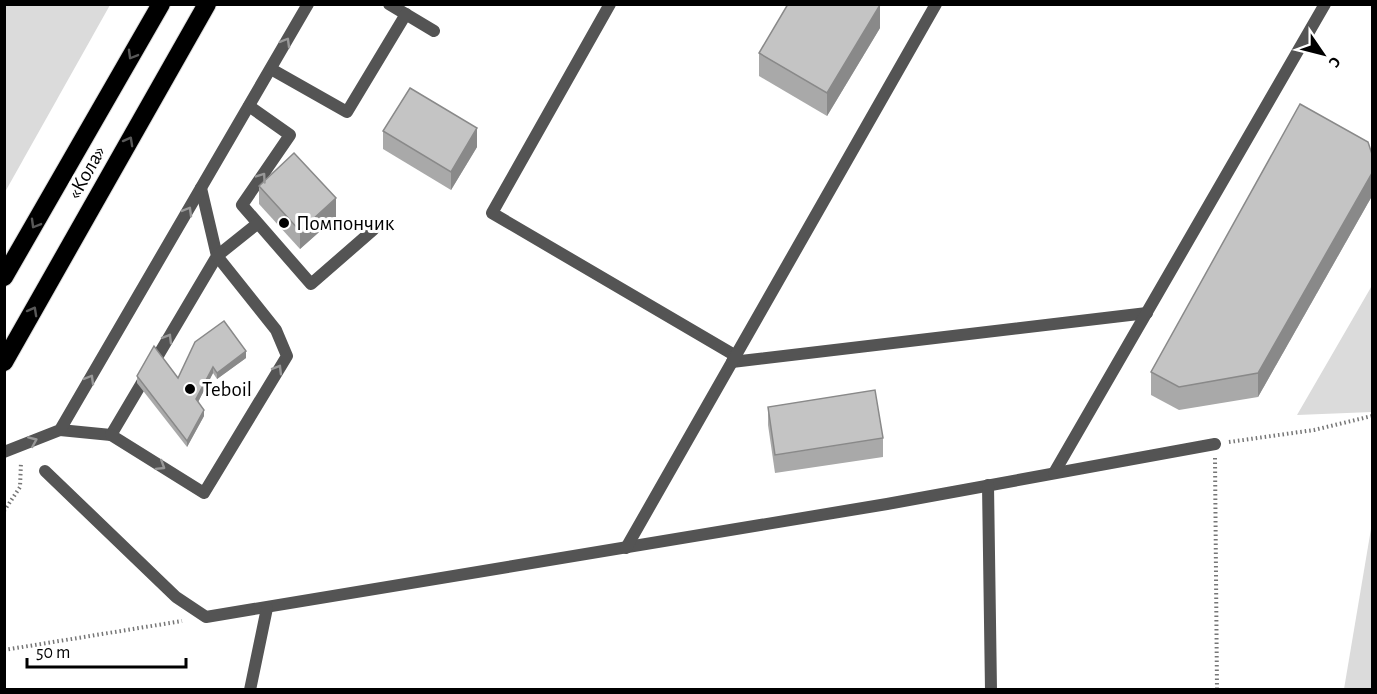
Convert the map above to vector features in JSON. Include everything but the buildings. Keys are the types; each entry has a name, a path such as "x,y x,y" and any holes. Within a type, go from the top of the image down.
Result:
{"highway":[{"name":"«Кола»","path":"4,277 161,4"},
{"name":"«Кола»","path":"4,362 207,4"}],"street":[{"path":"60,430 308,4"},
{"path":"389,4 435,31"},
{"path":"610,4 492,213 734,359 1146,313"},
{"path":"626,548 936,4"},
{"path":"1054,473 1325,4"},
{"path":"271,69 347,112 406,14"},
{"path":"249,106 290,135 242,205 311,284 373,230"},
{"path":"4,452 60,430 111,435 204,493 287,356 276,330 217,256 201,188"},
{"path":"111,435 217,256 257,224"},
{"path":"45,471 176,597 206,617 626,548 1215,444"},
{"path":"988,485 991,690"},
{"path":"250,690 267,608"}],"path":[{"path":"1217,690 1215,444 1314,430 1372,416"},
{"path":"4,511 20,487 21,446"},
{"path":"4,650 206,617"}],"shaded area":[{"path":"4,5 110,5 5,192"},
{"path":"1372,285 1372,412 1297,415 1370,289"},
{"path":"1372,523 1372,689 1344,689"}],"place":[{"name":"Помпончик","path":"284,223"},
{"name":"Teboil","path":"190,389"}]}
